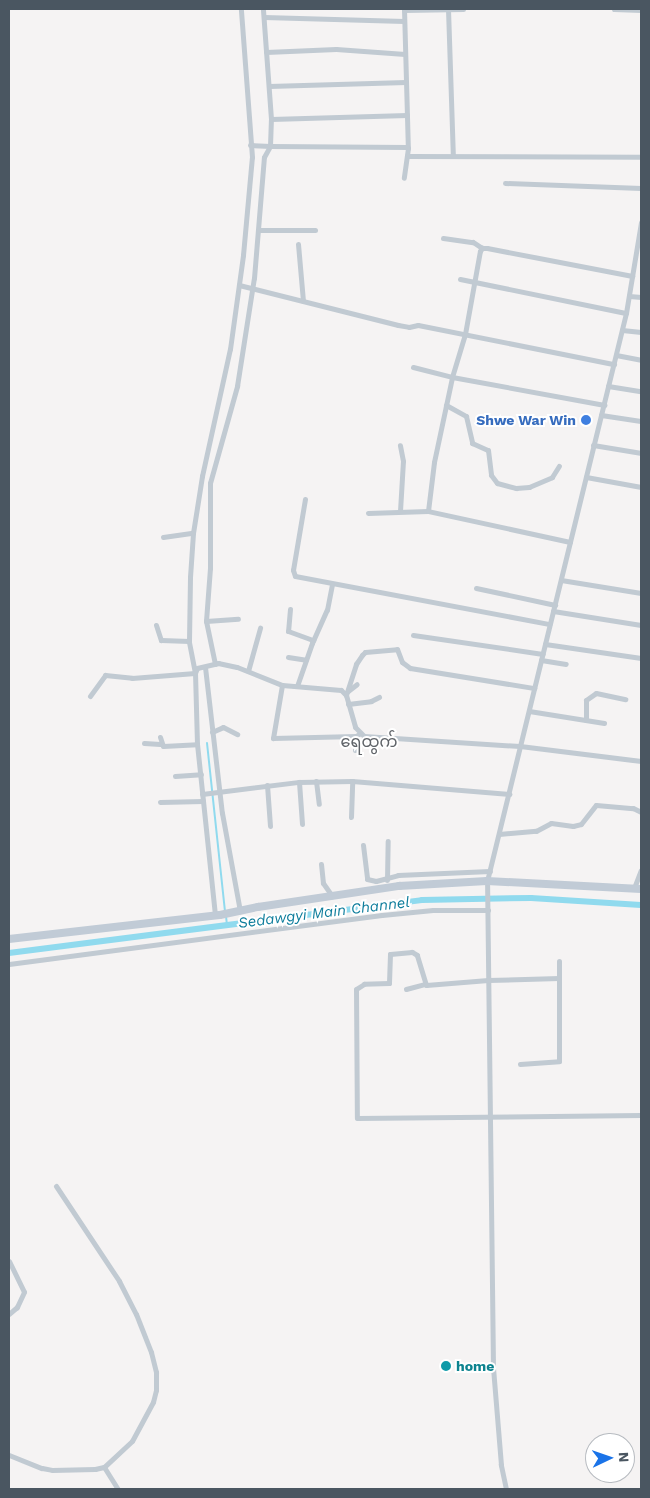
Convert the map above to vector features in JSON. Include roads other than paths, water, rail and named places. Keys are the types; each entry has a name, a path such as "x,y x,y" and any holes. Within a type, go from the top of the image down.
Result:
{"street":[{"path":"240,911 217,792 212,732 200,669 189,641 193,533 202,476 230,349 239,286 252,157 241,9"},
{"path":"215,664 206,621 210,568 210,483 237,386 259,230 264,157 271,119 263,9"},
{"path":"448,9 453,156"},
{"path":"404,178 407,156 407,115 404,10 463,9"},
{"path":"614,9 641,10"},
{"path":"264,17 404,22"},
{"path":"266,52 336,49 405,54"},
{"path":"269,86 406,82"},
{"path":"271,119 407,115"},
{"path":"252,145 407,147"},
{"path":"407,156 641,157"},
{"path":"505,183 641,188"},
{"path":"506,1489 501,1465 493,1367 487,884 626,313 641,223"},
{"path":"259,230 315,230"},
{"path":"443,238 473,242 482,248 632,276"},
{"path":"298,244 303,301"},
{"path":"428,511 434,462 452,377 465,334 482,248"},
{"path":"460,279 626,313"},
{"path":"239,286 398,325 409,327 418,324 614,364"},
{"path":"629,296 641,297"},
{"path":"622,330 641,332"},
{"path":"616,355 641,360"},
{"path":"412,367 452,377 604,404"},
{"path":"608,386 641,390"},
{"path":"218,405 230,411"},
{"path":"446,405 466,416 472,443 488,450 491,475 497,483 516,488 529,486 552,477 559,466"},
{"path":"601,415 641,421"},
{"path":"400,445 403,461 400,511"},
{"path":"593,445 641,453"},
{"path":"586,477 641,487"},
{"path":"305,499 293,573 295,576 550,624"},
{"path":"368,513 428,511 570,542"},
{"path":"163,536 193,533"},
{"path":"561,580 641,593"},
{"path":"298,686 313,640 327,610 332,584"},
{"path":"476,588 555,605"},
{"path":"290,609 288,631 313,640"},
{"path":"553,611 641,625"},
{"path":"206,621 238,619"},
{"path":"156,625 161,640 189,641"},
{"path":"248,671 260,628"},
{"path":"412,635 543,654"},
{"path":"545,644 641,658"},
{"path":"355,750 358,735 348,704 347,693 356,664 365,652 397,648 402,662 410,668 534,688"},
{"path":"288,656 306,660"},
{"path":"541,660 566,664"},
{"path":"90,696 107,675 132,678 200,669 215,664 226,664 282,685 336,689 347,693"},
{"path":"200,669 197,744 218,915"},
{"path":"347,693 357,684"},
{"path":"282,685 273,738 358,735 520,746 641,761"},
{"path":"586,720 586,700 596,694 626,699"},
{"path":"348,704 371,701 379,696"},
{"path":"529,711 604,724"},
{"path":"212,732 223,727 228,732 237,734"},
{"path":"160,737 160,744"},
{"path":"144,743 160,744 163,746 197,744"},
{"path":"174,776 200,774"},
{"path":"316,781 318,804"},
{"path":"204,794 299,782 352,781 509,794"},
{"path":"351,817 352,781"},
{"path":"299,782 302,824"},
{"path":"267,785 270,826"},
{"path":"160,802 203,801"},
{"path":"499,834 536,831 551,823 573,826 581,824 596,805 633,808 641,812"},
{"path":"387,880 388,841"},
{"path":"363,845 367,879 387,880 398,875 490,871"},
{"path":"321,864 323,883 332,896"},
{"path":"9,939 218,915 399,886 487,884 638,888 641,870"},
{"path":"398,875 399,886"},
{"path":"9,964 382,915 433,910 487,908"},
{"path":"425,984 419,958 415,953 407,952 389,954 389,982 364,984 356,989 357,1118 641,1115"},
{"path":"520,1064 559,1061 559,961"},
{"path":"406,989 425,984 559,978"},
{"path":"9,1455 52,1470 104,1467 132,1441 153,1402 156,1390 156,1372 151,1352 136,1314 119,1281 56,1186"},
{"path":"9,1261 24,1292 17,1307 9,1314"},
{"path":"104,1467 118,1489"}],"waterway":[{"path":"207,743 225,912"},
{"name":"Sedawgyi Main Channel","path":"9,953 422,900 531,898 641,905"},
{"path":"226,916 227,925"}],"place":[{"name":"Shwe War Win","path":"586,420"},
{"name":"home","path":"446,1366"}],"district":[{"name":"ရေထွက်","path":"369,742"}]}
